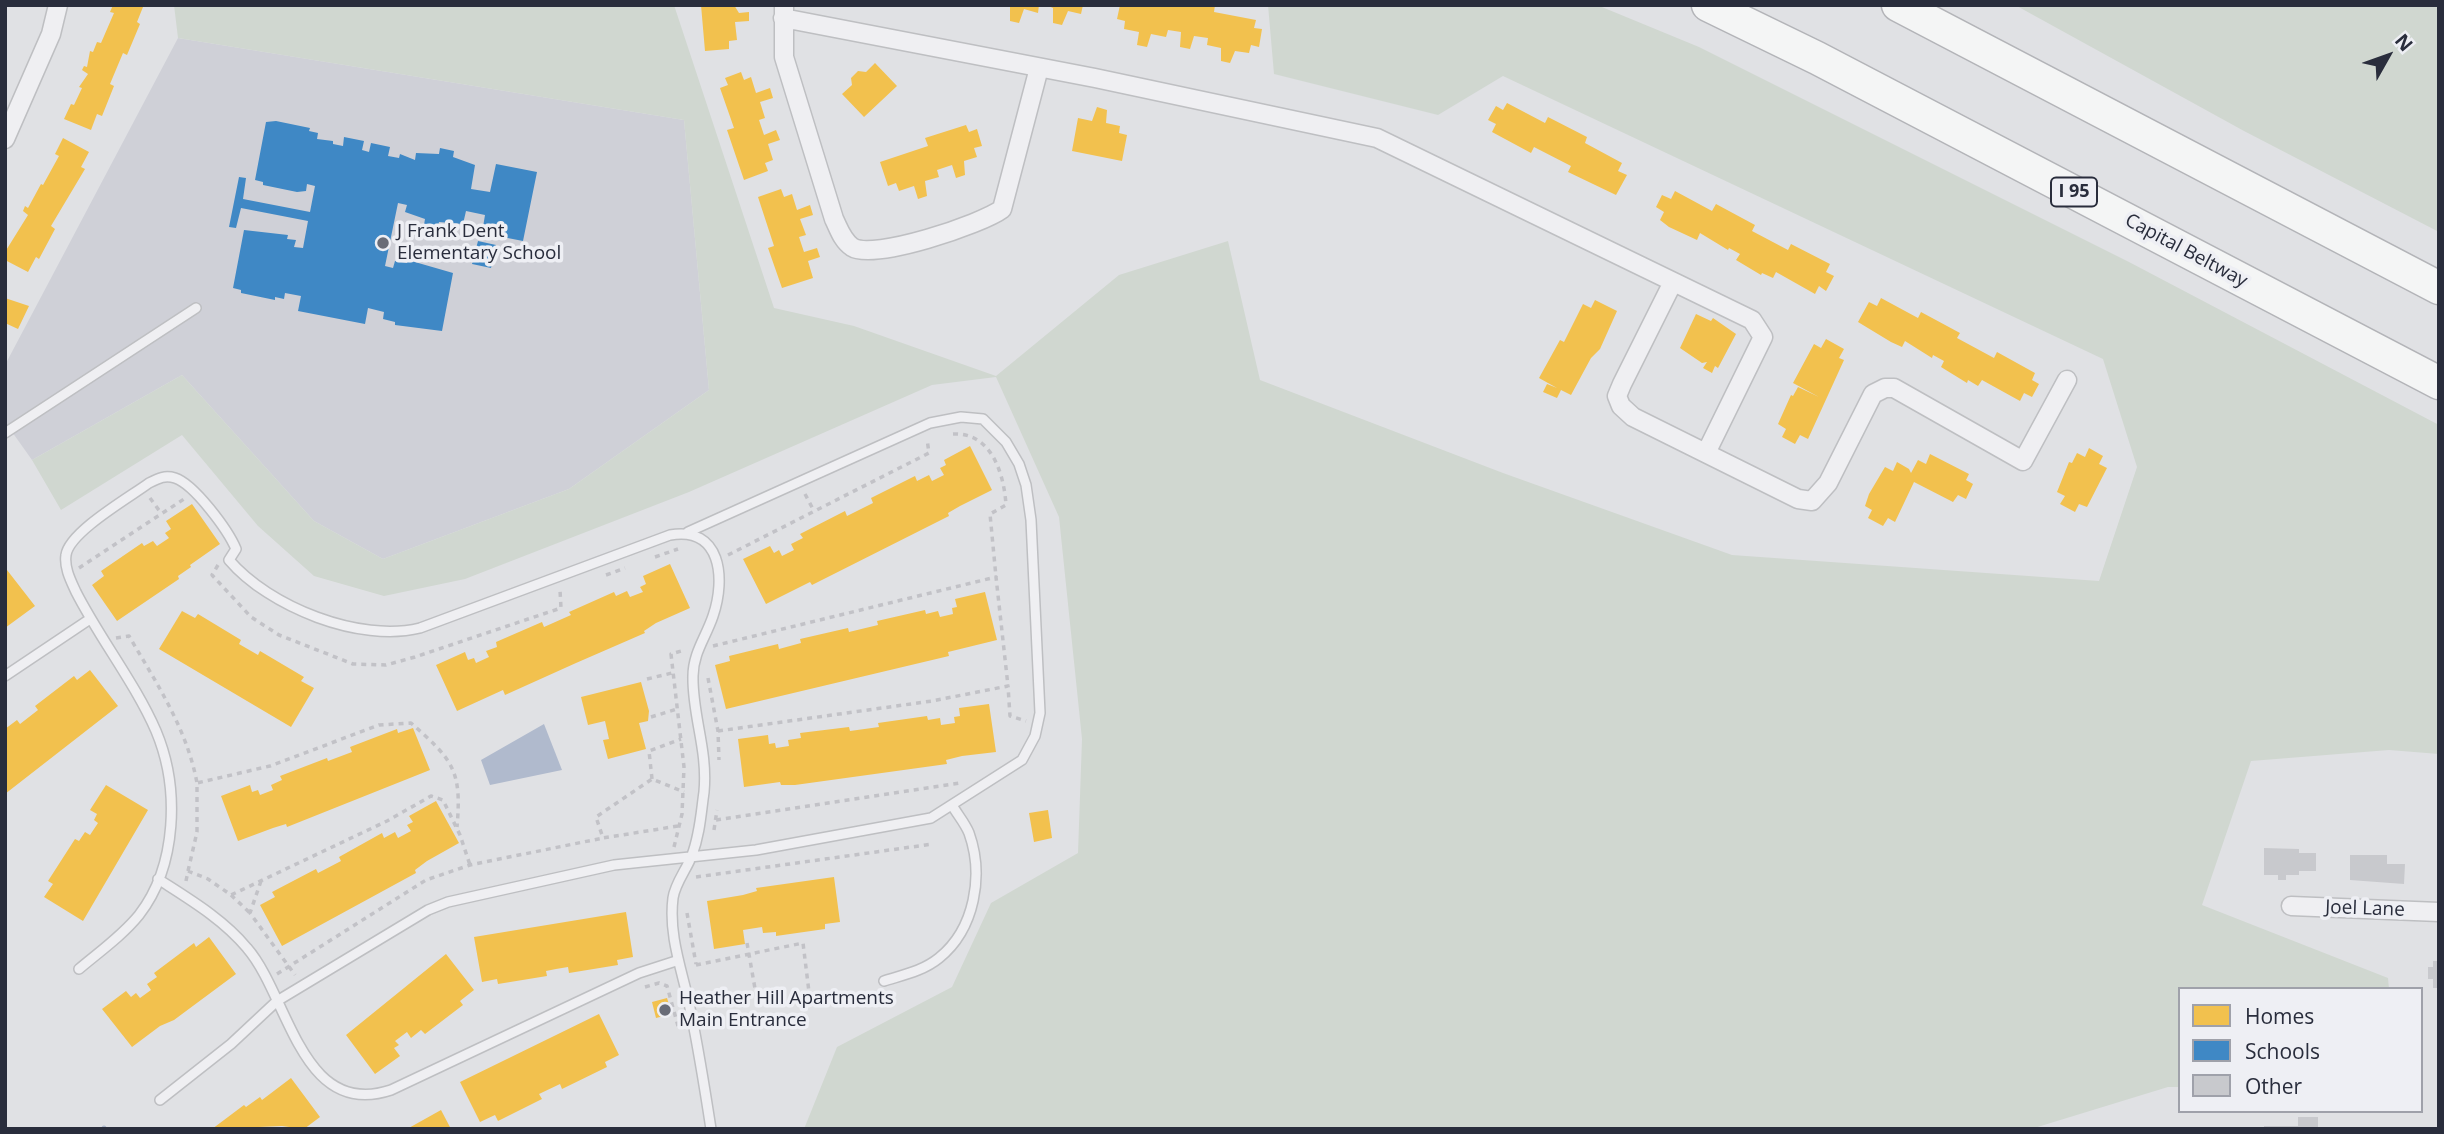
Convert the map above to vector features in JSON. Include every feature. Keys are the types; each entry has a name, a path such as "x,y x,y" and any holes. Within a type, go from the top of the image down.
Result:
{"highway":[{"name":"Capital Beltway","path":"1708,5 1829,64 2439,383"},
{"path":"1898,5 2439,288"}],"street":[{"path":"5,139 51,34 58,5"},
{"path":"1039,68 1002,209 992,217 967,225 867,251 853,248 834,219 783,57 784,12 1377,138 1752,320 1763,337 1706,453"},
{"path":"1673,282 1617,396 1621,406 1633,417 1798,499 1812,501 1828,483 1873,394 1885,388 1894,388 2023,461 2067,380"},
{"name":"Joel Lane","path":"2291,906 2439,912"}],"lane":[{"path":"5,433 196,308"},
{"path":"79,969 140,914 158,879 169,847 171,817 161,750 147,713 90,619 66,568 69,543 142,487 162,476 178,479 193,491 230,535 236,549 229,560 277,600 351,627 405,632 670,535 688,532 930,423 953,418 983,419 1006,442 1027,485 1040,713 1033,743 1022,760 1012,769 978,785 931,818 756,850 614,865 448,902 428,910 277,1001 231,1044 160,1100"},
{"path":"688,532 706,540 715,554 718,570 716,605 696,655 693,675 705,767 699,832 673,898 676,961 691,1010 711,1129"},
{"path":"5,676 90,619"},
{"path":"884,981 919,970 940,958 959,934 974,904 977,867 968,832 952,805"},
{"path":"158,879 207,911 247,948 262,968 290,1031 324,1079 337,1089 364,1096 391,1090 443,1068 639,974 676,961"}],"path":[{"path":"949,434 968,433 987,446 1005,481 1006,505 990,514 1010,716 1027,721 1025,730"},
{"path":"728,566 728,553 929,453 927,436"},
{"path":"799,481 814,511"},
{"path":"142,487 162,513"},
{"path":"715,637 709,649 996,577"},
{"path":"647,679 672,673"},
{"path":"708,677 718,731 719,766"},
{"path":"718,731 932,701 1007,686"},
{"path":"651,718 677,709"},
{"path":"182,895 197,832 197,783 270,766 379,725 411,723 442,751 457,777 460,792 457,827"},
{"path":"652,779 649,751 681,739"},
{"path":"652,779 684,792"},
{"path":"652,779 596,817 603,838 678,826"},
{"path":"716,820 963,782"},
{"path":"231,895 387,821 431,796 443,800 457,827 470,865"},
{"path":"706,855 718,802"},
{"path":"694,877 933,844"},
{"path":"188,872 208,879 250,913 302,986"},
{"path":"250,913 262,879"},
{"path":"687,901 697,976"},
{"path":"747,943 757,1000"},
{"path":"696,965 803,943 809,992"},
{"path":"645,987 659,983 667,986 679,1028"}],"shaded area":[{"path":"174,5 674,5 774,308 854,326 996,376 1119,275 1228,241 1260,380 1503,473 1732,555 2099,581 2137,467 2103,359 1503,76 1438,115 1274,74 1268,5 1597,5 1699,47 2129,262 2439,425 2439,754 2389,750 2251,761 2202,905 2388,978 2389,987 2178,987 2178,1087 2168,1087 2031,1129 804,1129 837,1047 952,987 991,903 1078,853 1082,739 1059,517 996,377 932,385 689,492 465,579 384,596 314,576 258,526 182,435 61,510 32,460 182,375 314,521 383,559 569,489 709,390 684,120 178,38"},
{"path":"2015,5 2439,5 2439,232 2244,131"},
{"name":"J Frank Dent Elementary School","path":"178,38 684,120 709,390 569,489 383,559 314,521 182,375 32,460 5,422 5,365"}],"water":[{"path":"544,724 562,770 490,785 481,760"}],"building: Homes":[{"path":"113,5 143,7 137,22 140,24 127,55 123,53 110,84 114,86 102,116 97,114 91,130 64,119 82,88 79,87 88,74 82,70 84,66 87,67 90,51 93,52 97,42 101,43 114,13 110,12"},
{"path":"701,5 734,5 739,13 749,12 749,21 735,22 737,40 729,41 729,49 705,51"},
{"path":"1010,5 1039,5 1038,13 1024,9 1019,23 1010,21"},
{"path":"1046,5 1083,5 1081,14 1068,11 1062,25 1053,23 1053,8"},
{"path":"1120,5 1215,5 1214,12 1256,20 1254,28 1262,29 1259,47 1251,45 1249,53 1235,51 1230,63 1221,61 1221,48 1207,45 1208,38 1194,36 1190,49 1180,47 1181,32 1168,30 1166,37 1151,34 1147,47 1137,45 1139,32 1124,29 1125,21 1117,19"},
{"path":"875,63 897,86 864,117 842,94 852,85 851,78 858,71 866,72"},
{"path":"741,72 744,80 751,77 756,93 770,88 773,98 760,102 765,118 759,120 764,135 776,130 780,140 768,144 773,160 765,163 768,171 744,180 727,130 734,128 720,88 728,85 725,78"},
{"path":"1507,103 1545,123 1548,117 1587,137 1585,143 1622,163 1618,171 1627,175 1616,195 1568,172 1571,166 1534,147 1531,153 1492,132 1496,124 1488,120 1496,106 1503,110"},
{"path":"1097,107 1107,110 1106,123 1120,126 1119,133 1127,135 1122,161 1072,151 1078,118 1092,121"},
{"path":"966,125 969,132 977,129 982,146 974,148 977,157 964,161 965,175 956,178 952,165 937,170 939,177 925,181 927,196 918,199 914,186 899,191 896,183 888,186 880,162 928,146 925,138"},
{"path":"63,138 89,152 81,167 85,169 51,226 55,229 39,259 36,257 28,272 5,260 5,252 28,215 23,211 25,206 28,208 59,156 55,154"},
{"path":"781,189 784,197 792,194 797,210 810,205 813,215 800,219 806,235 799,237 804,252 817,248 820,257 808,261 813,278 782,288 768,248 774,246 758,197"},
{"path":"1675,191 1712,211 1716,204 1755,225 1752,231 1788,250 1791,244 1830,264 1826,272 1834,276 1826,291 1819,286 1815,294 1776,272 1773,278 1762,273 1761,275 1736,260 1740,254 1729,248 1728,250 1700,233 1697,240 1669,227 1660,220 1664,212 1656,207 1662,195 1671,199"},
{"path":"5,298 29,306 18,329 5,323"},
{"path":"1881,298 1918,318 1921,312 1960,333 1957,338 1994,358 1997,352 2035,373 2032,380 2039,384 2032,397 2024,393 2020,401 1982,380 1978,386 1968,380 1967,383 1941,367 1944,361 1933,355 1932,358 1905,341 1902,347 1858,322 1869,302 1877,306"},
{"path":"1595,300 1617,311 1600,349 1591,358 1571,395 1561,390 1557,398 1543,392 1547,384 1557,388 1539,378 1560,340 1564,342 1583,304 1591,308"},
{"path":"1696,314 1711,321 1713,318 1736,334 1718,368 1715,366 1712,373 1703,368 1707,362 1702,363 1680,348"},
{"path":"1826,339 1844,349 1839,358 1844,360 1808,439 1800,435 1795,444 1782,437 1786,429 1778,424 1791,395 1793,396 1798,387 1819,397 1793,383 1814,344 1821,348"},
{"path":"970,446 992,490 948,513 949,516 812,585 810,582 766,604 743,559 770,546 774,553 779,550 782,556 794,550 791,544 803,538 800,534 845,511 847,516 873,503 871,498 915,476 917,481 929,475 932,481 944,475 940,468 946,465 944,460"},
{"path":"2089,448 2103,456 2099,464 2107,468 2087,507 2079,504 2075,512 2060,504 2065,496 2057,492 2069,462 2072,463 2077,453 2085,457"},
{"path":"1930,454 1969,474 1966,480 1973,484 1966,499 1958,495 1953,502 1914,482 1895,522 1888,518 1883,526 1868,518 1872,510 1865,506 1869,494 1885,467 1893,471 1897,462 1911,473 1918,460 1926,464"},
{"path":"192,504 220,544 190,565 191,567 178,576 179,579 117,621 92,585 104,576 101,571 142,543 144,546 153,541 157,546 169,538 165,533 171,529 166,521"},
{"path":"670,564 690,608 656,623 644,631 645,633 505,695 503,690 457,711 436,665 465,652 468,660 474,658 476,663 489,657 486,651 497,647 496,642 542,622 544,627 571,615 569,612 614,592 616,596 627,591 630,597 643,592 640,587 646,584 643,576"},
{"path":"7,570 35,606 5,628 5,571"},
{"path":"985,592 997,640 948,652 949,656 726,709 715,665 730,661 729,656 778,644 779,649 801,643 800,639 848,628 849,632 878,625 877,621 925,610 926,614 938,611 940,617 953,614 952,608 957,607 955,599"},
{"path":"182,611 195,618 198,614 241,640 239,644 258,655 260,651 304,677 301,681 314,688 291,727 159,649"},
{"path":"90,670 118,706 5,794 5,729 17,720 20,724 38,710 35,706 74,676 77,680"},
{"path":"641,682 649,711 648,721 639,723 646,749 608,759 603,740 609,739 605,721 588,725 581,697"},
{"path":"989,704 996,752 962,756 946,760 947,764 795,785 781,785 780,782 744,787 738,739 768,735 769,744 775,743 776,748 789,746 788,740 801,738 800,733 849,727 850,731 879,727 878,723 927,716 928,720 940,718 941,725 955,723 954,717 960,716 959,708"},
{"path":"413,728 430,770 287,827 286,824 238,841 221,796 250,785 252,792 258,790 260,795 273,790 271,785 282,780 280,776 327,758 328,761 352,752 350,747 397,729 398,733"},
{"path":"106,785 148,810 83,921 44,897 53,884 48,881 75,839 79,841 85,832 90,835 98,823 94,820 97,814 90,810"},
{"path":"436,801 459,843 427,861 415,870 416,873 282,946 260,905 275,897 272,892 316,869 318,873 341,861 339,857 382,833 384,838 395,832 398,838 411,831 407,825 413,822 409,816"},
{"path":"1048,810 1052,838 1034,842 1029,813"},
{"path":"834,877 840,922 825,924 825,929 776,936 776,932 763,933 762,927 743,930 745,944 714,949 707,901 743,895 757,891 756,888"},
{"path":"626,912 633,957 617,960 618,965 569,973 568,967 546,971 547,976 498,984 497,979 482,982 474,937"},
{"path":"209,937 236,974 132,1047 102,1009 126,991 131,997 136,993 140,998 151,990 147,984 157,977 154,973 194,943 196,947"},
{"path":"446,954 474,990 460,1001 463,1005 425,1034 421,1030 411,1038 407,1032 395,1041 399,1045 394,1048 400,1056 375,1074 346,1035"},
{"path":"667,998 672,1014 656,1018 652,1002"},
{"path":"599,1014 619,1055 605,1062 607,1067 562,1089 560,1084 539,1094 542,1099 498,1121 495,1115 480,1122 460,1082"},
{"path":"291,1078 320,1117 304,1129 282,1126 212,1129 244,1105 246,1107 260,1097 262,1100"},
{"path":"441,1110 451,1129 407,1129"}],"building: Schools":[{"path":"276,121 310,128 309,131 318,133 317,139 333,141 333,144 343,146 344,137 364,141 362,150 369,152 371,143 390,147 388,156 399,158 400,154 415,160 416,153 439,154 440,148 454,151 453,157 475,165 471,189 490,192 496,164 537,172 523,241 482,233 485,215 466,211 463,224 439,222 438,227 424,225 425,219 405,212 407,205 398,203 385,266 393,268 395,261 407,263 408,260 453,273 442,331 395,325 395,322 383,319 384,312 368,308 365,324 298,311 301,296 285,293 284,299 275,297 275,300 241,293 241,290 233,288 244,230 288,235 287,239 296,240 294,247 303,248 308,221 241,208 236,228 229,227 239,177 246,178 243,199 310,212 315,186 307,184 306,191 297,192 263,185 263,182 255,180 266,122"},
{"path":"478,241 496,245 491,268 472,264"}],"building: Other":[{"path":"2264,848 2299,849 2299,853 2316,853 2316,871 2299,871 2299,875 2286,875 2286,880 2278,880 2278,875 2264,875"},
{"path":"2350,855 2387,855 2387,864 2405,864 2404,884 2350,880"},
{"path":"2433,961 2439,961 2439,988 2433,988 2433,979 2428,979 2428,967 2433,967"},
{"path":"2298,1117 2318,1117 2318,1129 2264,1129 2264,1126 2298,1126"}],"place":[{"name":"J Frank Dent Elementary School","path":"383,243"},
{"name":"Heather Hill Apartments Main Entrance","path":"665,1010"}]}
